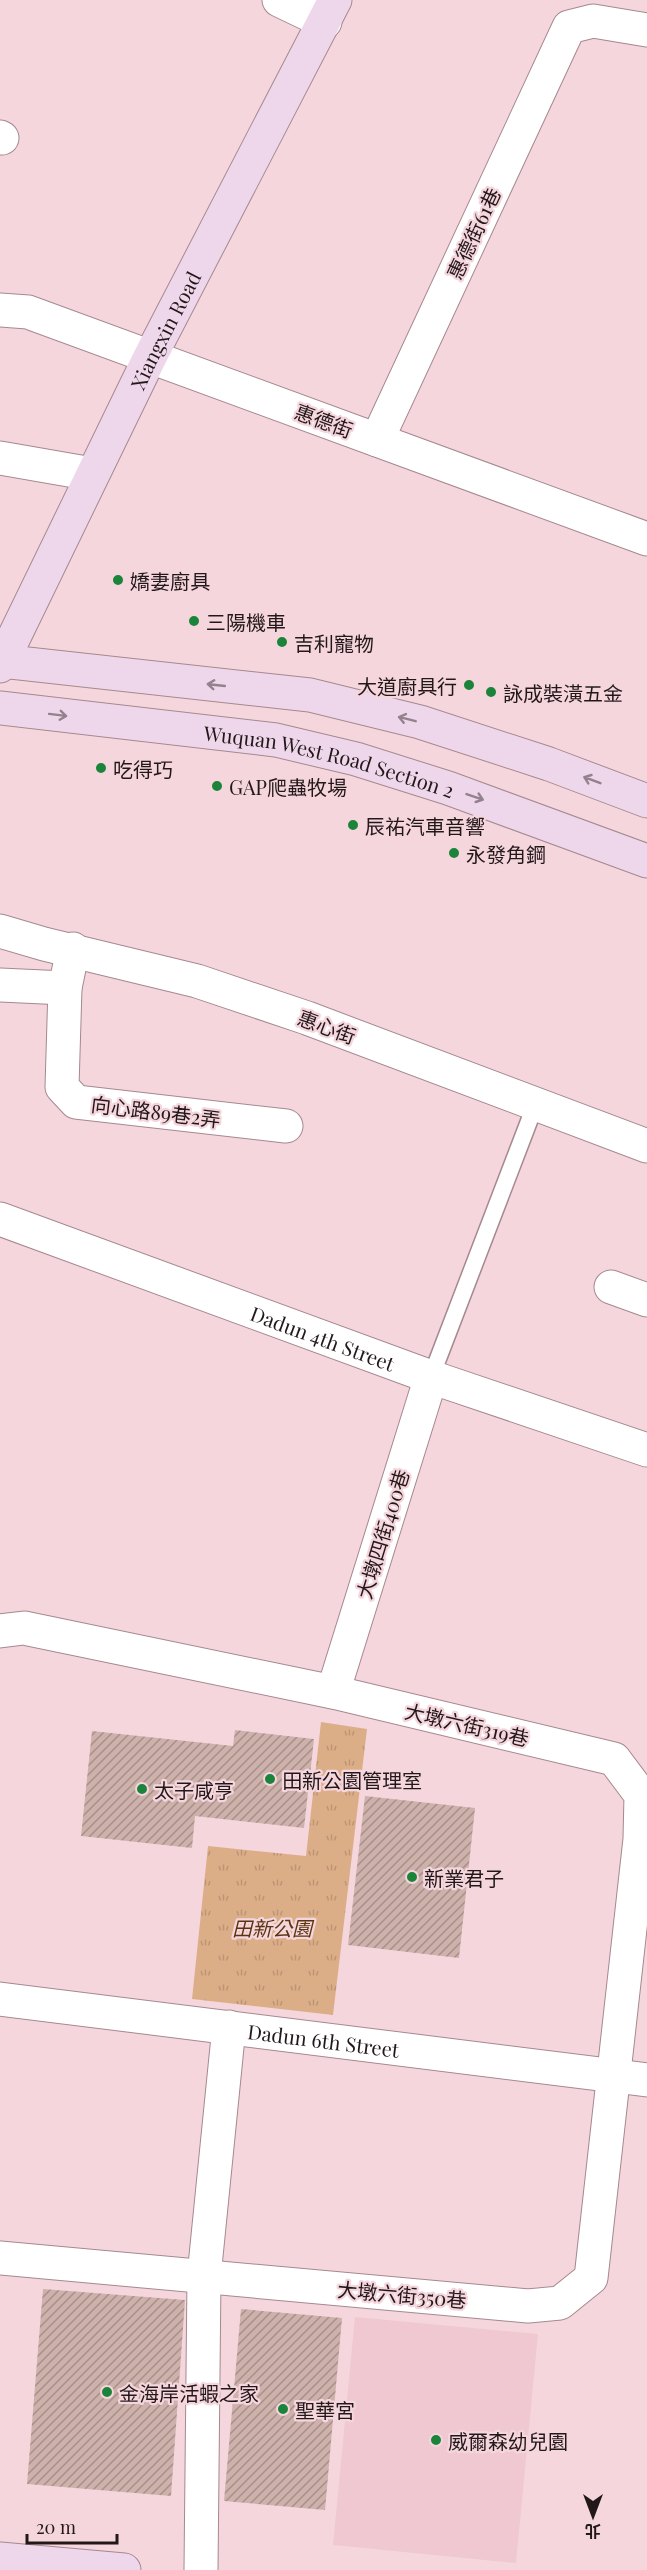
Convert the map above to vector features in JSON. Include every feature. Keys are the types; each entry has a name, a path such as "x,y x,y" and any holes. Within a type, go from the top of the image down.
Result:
{"main road":[{"name":"Xiangxin Road","path":"1,663 150,357 330,11"},
{"path":"1,663 310,695 420,722 549,764 647,801"},
{"name":"Wuquan West Road Section 2","path":"0,708 276,740 333,754 496,804 647,861"},
{"path":"0,2559 124,2570"}],"street":[{"path":"279,0 330,11"},
{"name":"惠德街61巷","path":"377,440 568,27 593,21 647,30"},
{"name":"惠德街","path":"0,310 28,312 647,538"},
{"path":"0,458 92,474"},
{"name":"惠心街","path":"0,931 197,981 307,1018 647,1146"},
{"name":"向心路89巷2弄","path":"73,950 65,988 62,1087 76,1102 286,1126"},
{"path":"0,985 65,988"},
{"name":"Dadun 4th Street","path":"0,1219 432,1377 647,1450"},
{"path":"611,1287 647,1300"},
{"name":"大墩四街400巷","path":"333,1692 432,1377"},
{"name":"大墩六街319巷","path":"0,1631 24,1628 333,1692 614,1759 641,1795 640,1839 613,2074"},
{"name":"Dadun 6th Street","path":"0,1999 647,2080"},
{"path":"201,2570 204,2276 229,2027"},
{"name":"大墩六街350巷","path":"0,2258 528,2306 560,2303 591,2278 613,2074"}],"lane":[{"path":"432,1377 536,1103"}],"shaded area":[{"name":"威爾森幼兒園","path":"355,2317 538,2334 516,2563 333,2545"}],"green space":[{"name":"田新公園","path":"321,1722 367,1729 333,2015 192,1999 208,1846 306,1856"}],"building":[{"path":"235,1730 314,1739 304,1828 195,1816 192,1848 81,1836 92,1731 233,1746"},
{"name":"新業君子","path":"365,1796 475,1808 459,1958 348,1945"},
{"name":"金海岸活蝦之家","path":"43,2289 185,2300 171,2496 27,2484"},
{"name":"聖華宮","path":"241,2309 342,2318 325,2510 224,2501"}],"place":[{"name":"嬌妻廚具","path":"118,580"},
{"name":"三陽機車","path":"194,621"},
{"name":"吉利寵物","path":"282,642"},
{"name":"大道廚具行","path":"469,685"},
{"name":"詠成裝潢五金","path":"491,692"},
{"name":"吃得巧","path":"101,768"},
{"name":"GAP爬蟲牧場","path":"217,786"},
{"name":"辰祐汽車音響","path":"353,825"},
{"name":"永發角鋼","path":"454,853"},
{"name":"田新公園管理室","path":"270,1779"},
{"name":"太子咸亨","path":"142,1789"},
{"name":"新業君子","path":"412,1877"},
{"name":"金海岸活蝦之家","path":"107,2392"},
{"name":"聖華宮","path":"283,2409"},
{"name":"威爾森幼兒園","path":"436,2440"}]}
